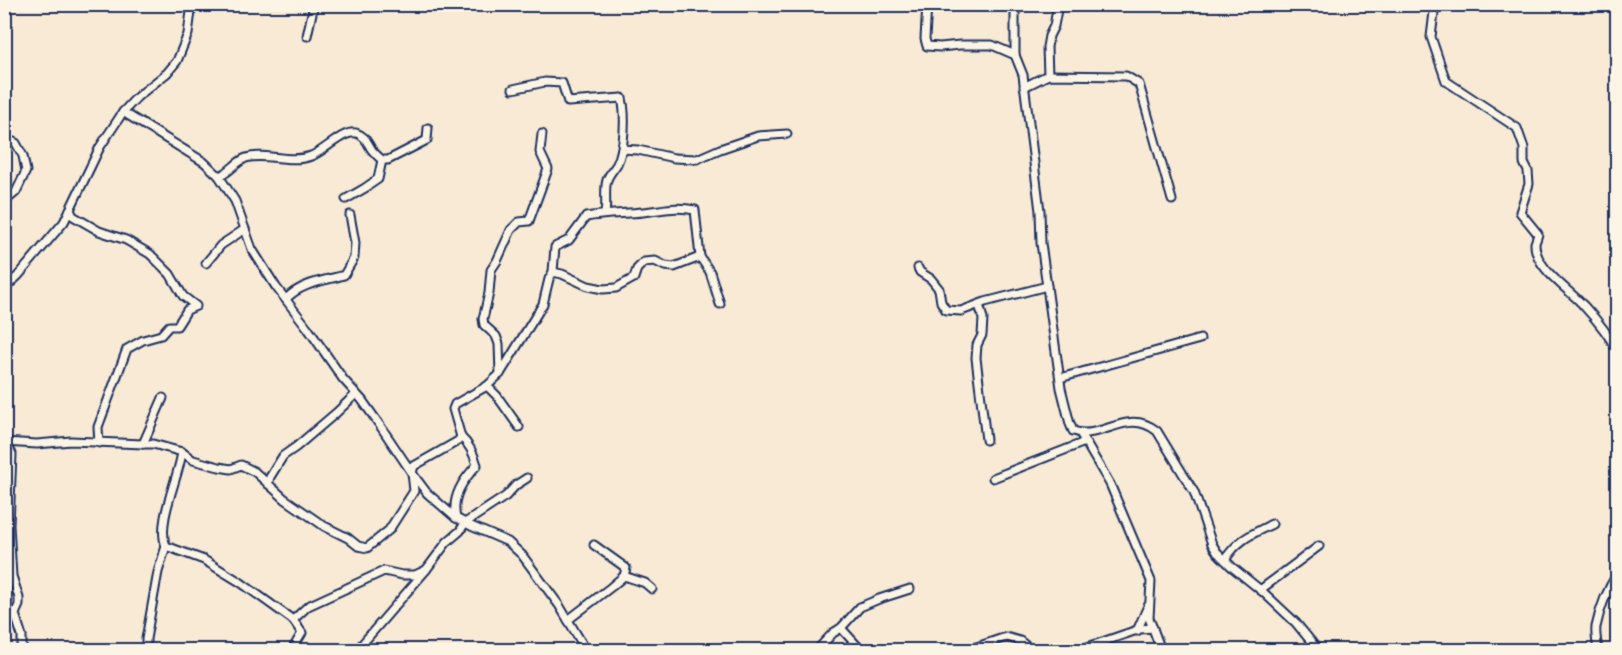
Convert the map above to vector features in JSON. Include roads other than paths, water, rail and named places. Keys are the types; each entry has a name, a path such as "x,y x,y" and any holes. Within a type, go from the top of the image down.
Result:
{"street":[{"path":"4,290 64,222 100,147 123,112 137,97 167,73 177,61 188,34 192,4"},
{"path":"307,36 314,4"},
{"path":"927,4 925,39 927,46 992,45 1015,55"},
{"path":"1017,4 1015,55 1023,75 1040,211 1041,243 1060,388 1073,431 1088,434 1131,422 1142,422 1157,431 1194,492 1212,544 1217,552 1296,623 1318,651"},
{"path":"1048,75 1047,47 1058,4"},
{"path":"1435,4 1431,37 1446,81 1516,128 1524,148 1524,163 1528,171 1529,184 1520,212 1538,234 1535,243 1538,256 1546,270 1584,305 1611,339 1617,352"},
{"path":"1024,87 1048,75 1126,76 1138,84 1172,200"},
{"path":"513,89 545,82 562,83 568,102 622,98 624,106 622,149 617,164 606,183 605,213"},
{"path":"123,112 204,162 219,176 235,201 252,249 286,300 343,379 379,424 427,493 456,518 508,542 522,555 559,605 586,651"},
{"path":"219,176 226,174 245,158 309,157 346,134 355,133 365,138 382,160 388,160 427,140 428,128"},
{"path":"500,374 499,344 496,336 484,325 483,319 491,270 511,230 519,222 529,221 548,169 540,152 542,134"},
{"path":"622,149 674,158 697,159 758,136 787,134"},
{"path":"4,138 16,143 23,156 26,171 16,192 4,202"},
{"path":"346,199 378,179 382,160"},
{"path":"456,518 454,509 456,496 466,477 477,465 468,444 461,437 453,409 455,404 487,386 500,374 543,304 553,272 555,247 569,240 586,217 605,213 641,212 680,207 695,210 700,257 710,272 720,304"},
{"path":"70,210 73,216 99,231 126,240 150,254 170,274 183,296 196,306 187,310 177,326 169,326 161,335 143,340 127,350 98,427 99,443"},
{"path":"286,300 304,286 345,275 354,258 355,243 350,215"},
{"path":"206,263 221,245 245,229"},
{"path":"553,272 588,286 603,289 616,288 634,278 637,269 644,261 655,261 674,267 700,257"},
{"path":"918,268 931,279 939,290 941,302 946,310 961,311 1047,286"},
{"path":"979,304 983,319 982,335 977,345 976,358 986,440"},
{"path":"1060,378 1200,339"},
{"path":"487,386 507,408 519,427"},
{"path":"268,484 283,456 356,394"},
{"path":"143,444 163,398"},
{"path":"1080,434 1110,484 1151,581 1149,618 1161,651"},
{"path":"4,443 37,444 71,441 153,444 182,452 193,460 219,467 231,469 241,465 255,472 285,499 324,525 358,546 367,548 389,530 414,491 412,473 414,466 458,441 461,437"},
{"path":"993,478 1085,442"},
{"path":"4,443 12,454 10,545 12,576 19,598 15,614 24,651"},
{"path":"146,651 146,639 158,572 166,546 164,527 182,452"},
{"path":"357,651 465,523 506,496 516,485 527,478"},
{"path":"1225,560 1232,548 1250,535 1272,524"},
{"path":"568,620 624,576 626,568 594,545"},
{"path":"166,546 204,560 240,582 293,620 302,633 292,651"},
{"path":"1260,590 1319,546"},
{"path":"293,620 308,606 384,571 415,575 426,570"},
{"path":"1598,651 1596,627 1617,573"},
{"path":"624,576 645,583 652,589"},
{"path":"818,651 860,607 910,589"},
{"path":"1137,631 1150,601"},
{"path":"841,628 861,651"},
{"path":"1080,651 1140,629 1153,628"},
{"path":"968,651 1006,637 1020,641 1031,651"}]}
